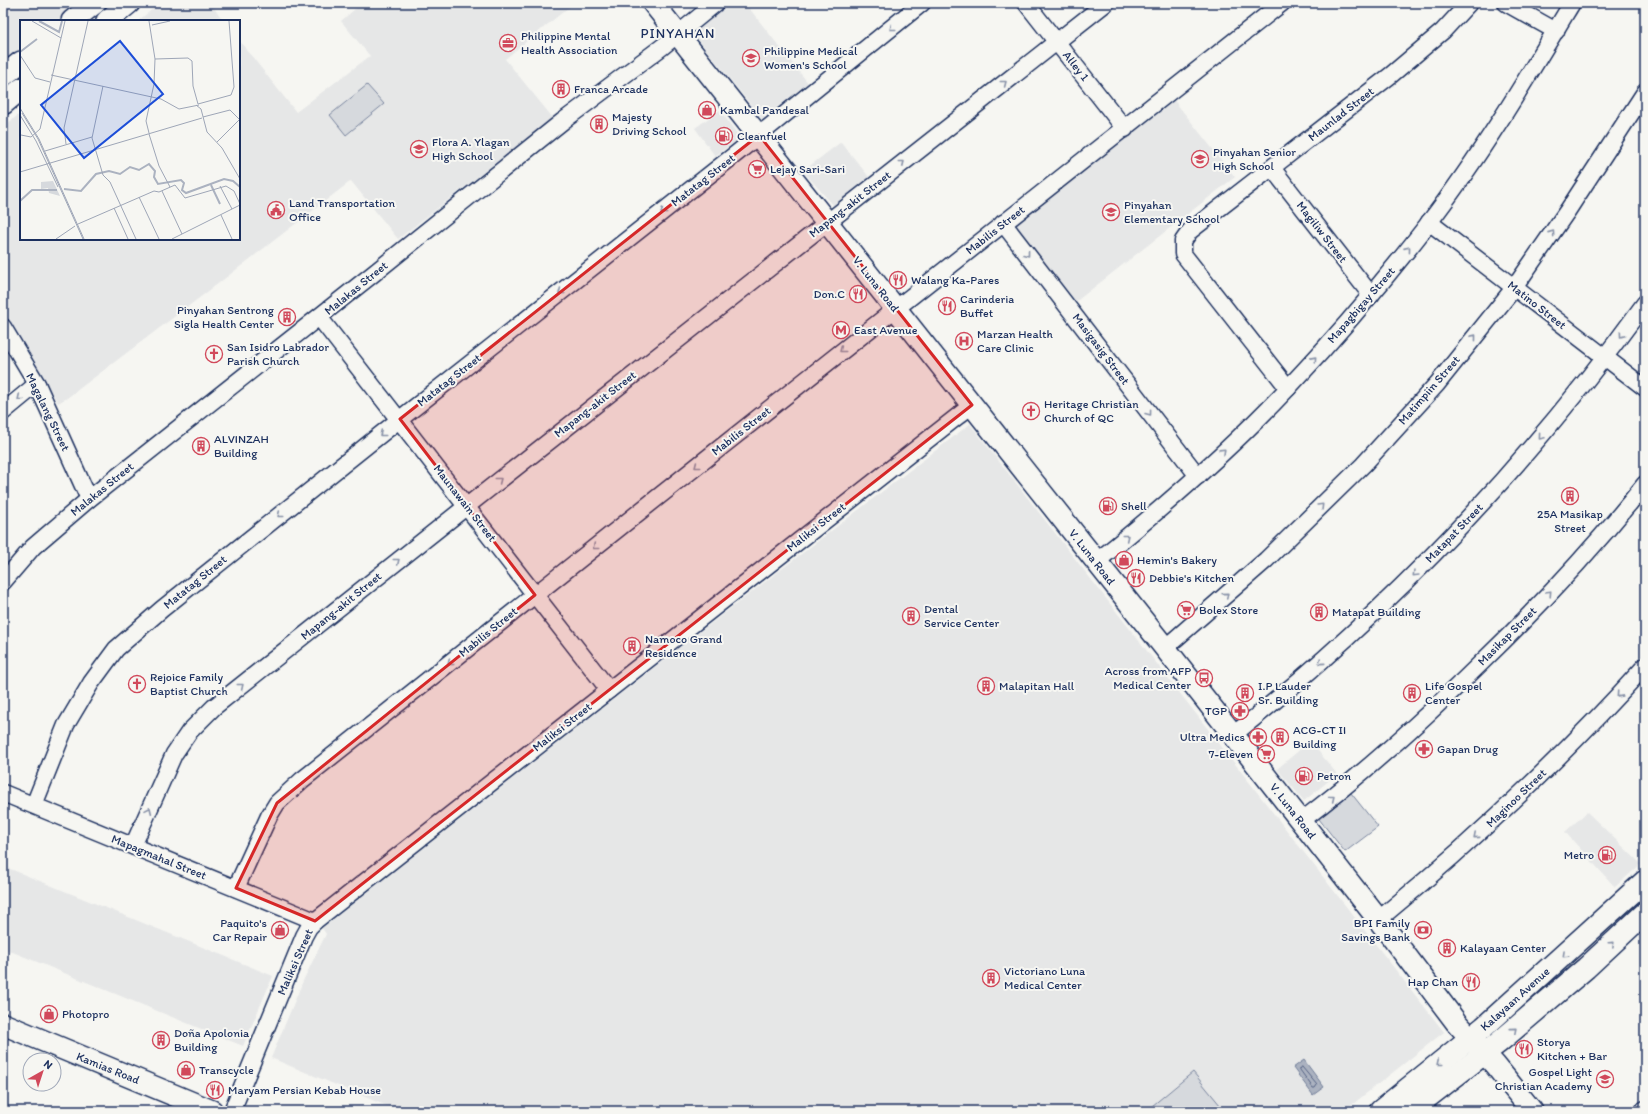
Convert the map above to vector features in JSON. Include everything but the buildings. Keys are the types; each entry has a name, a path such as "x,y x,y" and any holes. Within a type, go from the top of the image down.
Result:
{"main road":[{"path":"73,20 95,3"},
{"path":"108,20 129,3"},
{"name":"V. Luna Road","path":"653,3 1165,648 1477,1046 1495,1065 1532,1111"},
{"path":"3,76 20,63"},
{"path":"3,104 20,90"},
{"name":"Kalayaan Avenue","path":"1410,1111 1477,1046 1532,985 1645,881"},
{"name":"Kalayaan Avenue","path":"1380,1111 1477,1046 1498,1043 1586,968 1645,913"},
{"name":"Kamias Road","path":"3,1024 212,1111"}],"street":[{"name":"Malakas Street","path":"3,582 33,547 89,499 557,126 678,34 716,3"},
{"name":"Matatag Street","path":"34,805 66,725 92,683 116,649 162,609 400,419 738,154 759,135 922,3"},
{"name":"Alley 1","path":"1026,3 1125,129"},
{"name":"Mapang-akit Street","path":"133,846 174,754 188,732 214,707 1106,3"},
{"name":"Mabilis Street","path":"236,888 269,816 277,803 302,780 895,308 1125,129 1282,3"},
{"name":"Maunlad Street","path":"1288,388 1183,254 1183,241 1190,231 1391,75 1443,31 1470,3"},
{"path":"1506,3 1556,31"},
{"name":"Mapagbigay Street","path":"1096,562 1198,476 1288,388 1371,295 1429,222 1496,128 1572,3"},
{"name":"Matimpiin Street","path":"1165,648 1266,560 1364,464 1437,384 1514,288 1572,204 1645,92"},
{"name":"Magiliw Street","path":"1272,168 1371,295"},
{"name":"Matino Street","path":"1429,222 1645,388"},
{"name":"Masigasig Street","path":"1003,223 1198,476"},
{"name":"Matapat Street","path":"1233,735 1284,695 1335,650 1434,555 1522,459 1605,358 1645,303"},
{"name":"Maunawain Street","path":"319,317 400,419 609,690"},
{"name":"Magalang Street","path":"3,327 37,384 89,499"},
{"path":"3,412 37,384"},
{"name":"Maliksi Street","path":"232,1111 304,936 309,927 315,921 972,406"},
{"name":"Masikap Street","path":"1301,821 1374,763 1445,699 1503,642 1576,565 1645,484"},
{"name":"Maginoo Street","path":"1378,920 1491,822 1551,765 1613,702 1645,666"},
{"name":"Mapagmahal Street","path":"3,792 315,921"}],"highlighted area":[{"path":"759,135 972,405 315,921 236,888 277,803 535,595 400,419"}],"shaded area":[{"path":"3,3 114,3 92,20 20,20 20,78 3,91"},
{"path":"160,3 210,3 223,20 139,20"},
{"path":"362,3 574,3 505,59 553,118 398,239 351,181 215,286 67,398 58,403 3,312 3,127 20,114 20,240 240,240 240,41 296,112 370,56 341,21"},
{"name":"Philippine Medical Women's School","path":"731,3 745,3 808,83 762,119 693,33"},
{"path":"367,85 384,104 346,135 330,115"},
{"name":"Pinyahan Elementary School","path":"1173,99 1235,177 1074,303 1014,226"},
{"path":"720,110 740,138 715,156 695,128"},
{"path":"841,142 869,177 833,205 803,171"},
{"path":"970,424 1444,1032 1344,1111 399,1111 271,1058 303,981 326,934 322,928 679,648"},
{"path":"1310,741 1337,774 1304,801 1277,769"},
{"path":"1351,793 1378,827 1345,852 1319,819"},
{"path":"1587,812 1641,864 1615,887 1565,832"},
{"path":"3,866 273,976 243,1046 3,948"},
{"path":"1193,1072 1225,1111 1146,1111"}],"water":[{"path":"1304,1060 1324,1087 1313,1095 1293,1068"}],"place":[{"name":"Philippine Mental Health Association","path":"508,43"},
{"name":"Philippine Medical Women's School","path":"751,58"},
{"name":"Franca Arcade","path":"561,89"},
{"name":"Kambal Pandesal","path":"707,110"},
{"name":"Majesty Driving School","path":"599,124"},
{"name":"Cleanfuel","path":"724,136"},
{"name":"Flora A. Ylagan High School","path":"419,149"},
{"name":"Pinyahan Senior High School","path":"1200,159"},
{"name":"Lejay Sari-Sari","path":"757,169"},
{"name":"Land Transportation Office","path":"276,210"},
{"name":"Pinyahan Elementary School","path":"1111,212"},
{"name":"Walang Ka-Pares","path":"898,280"},
{"name":"Don.C","path":"858,294"},
{"name":"Carinderia Buffet","path":"947,306"},
{"name":"Pinyahan Sentrong Sigla Health Center","path":"287,317"},
{"name":"East Avenue","path":"841,330"},
{"name":"Marzan Health Care Clinic","path":"964,341"},
{"name":"San Isidro Labrador Parish Church","path":"214,354"},
{"name":"Heritage Christian Church of QC","path":"1031,411"},
{"name":"ALVINZAH Building","path":"201,446"},
{"name":"25A Masikap Street","path":"1570,496"},
{"name":"Shell","path":"1108,506"},
{"name":"Hemin's Bakery","path":"1124,560"},
{"name":"Debbie's Kitchen","path":"1136,578"},
{"name":"Bolex Store","path":"1186,610"},
{"name":"Matapat Building","path":"1319,612"},
{"name":"Dental Service Center","path":"911,616"},
{"name":"Namoco Grand Residence","path":"632,646"},
{"name":"Across from AFP Medical Center","path":"1204,678"},
{"name":"Rejoice Family Baptist Church","path":"137,684"},
{"name":"Malapitan Hall","path":"986,686"},
{"name":"I.P Lauder Sr. Building","path":"1245,693"},
{"name":"Life Gospel Center","path":"1412,693"},
{"name":"TGP","path":"1240,711"},
{"name":"Ultra Medics","path":"1258,737"},
{"name":"ACG-CT II Building","path":"1280,737"},
{"name":"Gapan Drug","path":"1424,749"},
{"name":"7-Eleven","path":"1266,754"},
{"name":"Petron","path":"1304,776"},
{"name":"Metro","path":"1607,855"},
{"name":"Paquito's Car Repair","path":"280,930"},
{"name":"BPI Family Savings Bank","path":"1423,930"},
{"name":"Kalayaan Center","path":"1447,948"},
{"name":"Victoriano Luna Medical Center","path":"991,978"},
{"name":"Hap Chan","path":"1471,982"},
{"name":"Photopro","path":"49,1014"},
{"name":"Doña Apolonia Building","path":"161,1040"},
{"name":"Storya Kitchen + Bar","path":"1524,1049"},
{"name":"Transcycle","path":"186,1070"},
{"name":"Gospel Light Christian Academy","path":"1605,1079"},
{"name":"Maryam Persian Kebab House","path":"215,1090"}],"district":[{"name":"PINYAHAN","path":"678,33"}]}
